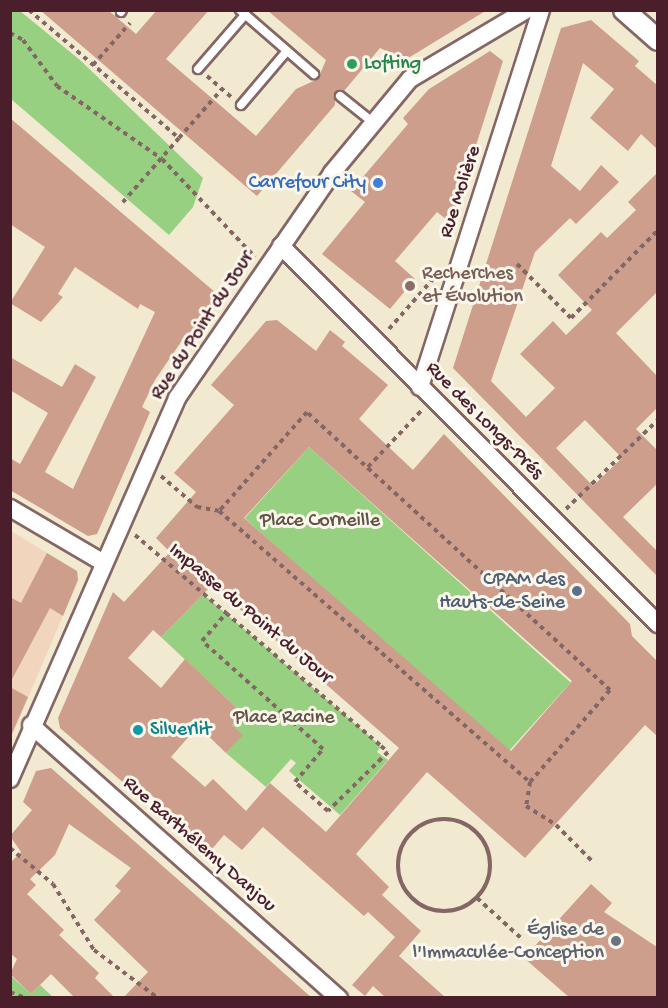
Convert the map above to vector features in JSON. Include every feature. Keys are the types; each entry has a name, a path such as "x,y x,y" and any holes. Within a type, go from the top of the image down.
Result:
{"street":[{"name":"Rue du Point du Jour","path":"10,779 102,562 177,398 281,246 410,79 526,10"},
{"name":"Rue Molière","path":"420,387 541,10"},
{"path":"624,10 657,40"},
{"name":"Rue des Longs-Prés","path":"281,246 657,624"},
{"path":"10,508 102,562"},
{"name":"Rue Barthélemy Danjou","path":"31,725 339,998"}],"lane":[{"path":"198,69 242,13 314,74"},
{"path":"241,105 287,51"},
{"path":"340,96 374,123"}],"path":[{"path":"28,10 179,138"},
{"path":"93,65 132,22"},
{"path":"10,33 23,40 57,86 162,159 266,268"},
{"path":"198,69 241,105"},
{"path":"122,203 222,89"},
{"path":"517,264 570,318 657,230"},
{"path":"377,344 436,271 458,272"},
{"path":"368,467 432,399"},
{"path":"219,511 308,412 610,690 530,782 526,806 556,825 592,861"},
{"path":"554,521 657,420"},
{"path":"147,464 197,507 219,511 530,782"},
{"name":"Impasse du Point du Jour","path":"120,523 226,613 388,752 328,811 295,782 323,749 202,641 226,613"},
{"path":"447,819 475,830 490,856 490,871 477,898 465,907 442,911 408,895 398,866 408,837 419,827 447,819"},
{"path":"10,848 53,884 94,950 158,998"},
{"path":"477,898 522,939"},
{"path":"10,992 26,998"}],"shaded area":[{"path":"11,531 77,571 78,580 11,738"}],"green space":[{"path":"11,10 20,11 80,60 203,178 193,207 169,235 11,99"},
{"name":"Place Corneille","path":"309,447 571,683 506,754 245,518"},
{"name":"Place Racine","path":"203,594 381,746 377,752 388,760 340,815 289,771 296,763 291,759 266,787 226,753 242,735 232,725 242,713 161,637"},
{"path":"10,975 31,994 40,985 53,997 11,997"}],"building":[{"path":"40,10 108,10 136,34 157,10 209,10 166,59 256,136 296,89 318,79 326,60 267,10 487,10 405,60 380,48 344,91 335,92 335,105 257,196"},
{"path":"591,20 639,61 635,66 657,85 657,149 641,134 628,151 590,118 614,89 583,63 551,166 580,191 601,165 619,182 576,224 570,218 535,252 491,381 526,417 555,388 520,354 553,321 566,335 592,310 558,275 601,232 607,238 636,210 628,202 657,173 657,292 616,333 657,376 657,408 636,429 657,450 657,484 623,517 657,551 657,576 453,368 561,28","holes":["585,420 622,458 593,486 556,448"]},
{"path":"490,51 503,61 451,223 437,212 395,261 415,279 390,309 322,254 365,202 351,191 408,124 403,118 429,89"},
{"path":"10,118 222,298 190,344 183,339 155,380 142,407 150,412 136,445 97,534 88,536 10,490 10,458 20,464 48,413 10,390 10,357 62,387 75,364 96,377 45,472 73,489 155,312 140,304 138,309 75,267 58,294 63,297 41,322 10,303 45,247 10,224"},
{"path":"277,320 316,351 330,330 345,342 342,346 388,385 359,419 413,470 444,434 630,624 632,636 657,661 657,736 645,725 525,858 427,772 356,854 389,887 382,895 421,931 399,956 446,998 386,998 373,986 365,996 352,985 395,937 368,912 364,916 263,827 242,850 224,835 206,856 150,807 156,799 131,777 125,784 60,728 58,718 113,592 124,602 170,552 156,538 196,492 174,473 234,405 211,385 266,321","holes":["309,447 572,681 511,751 244,518","212,585 399,748 326,832 270,783 246,811 213,779 205,787 171,757 198,726 226,753 243,735 232,725 242,713 185,659 161,688 128,658 153,630 161,637"]},
{"path":"47,553 77,571 78,580 63,616 50,608 10,683 10,597 21,603"},
{"path":"10,687 28,697 10,738"},
{"path":"51,768 312,998 123,998 148,972 94,920 121,891 115,886 131,868 69,824 55,855 30,879 36,885 27,894 64,930 59,935 99,973 95,978 115,998 75,998 51,974 31,994 10,974 17,959 10,953 10,863 21,852 10,836 32,810 23,802 36,771"},
{"name":"Église de l'Immaculée-Conception","path":"591,884 612,903 604,912 657,947 657,998 570,998 524,958"}],"place":[{"name":"Lofting","path":"352,64"},
{"name":"Carrefour City","path":"378,183"},
{"name":"Recherches et Évolution","path":"410,286"},
{"name":"CPAM des Hauts-de-Seine","path":"577,591"},
{"name":"Silverlit","path":"138,730"},
{"name":"Église de l'Immaculée-Conception","path":"616,941"}]}
